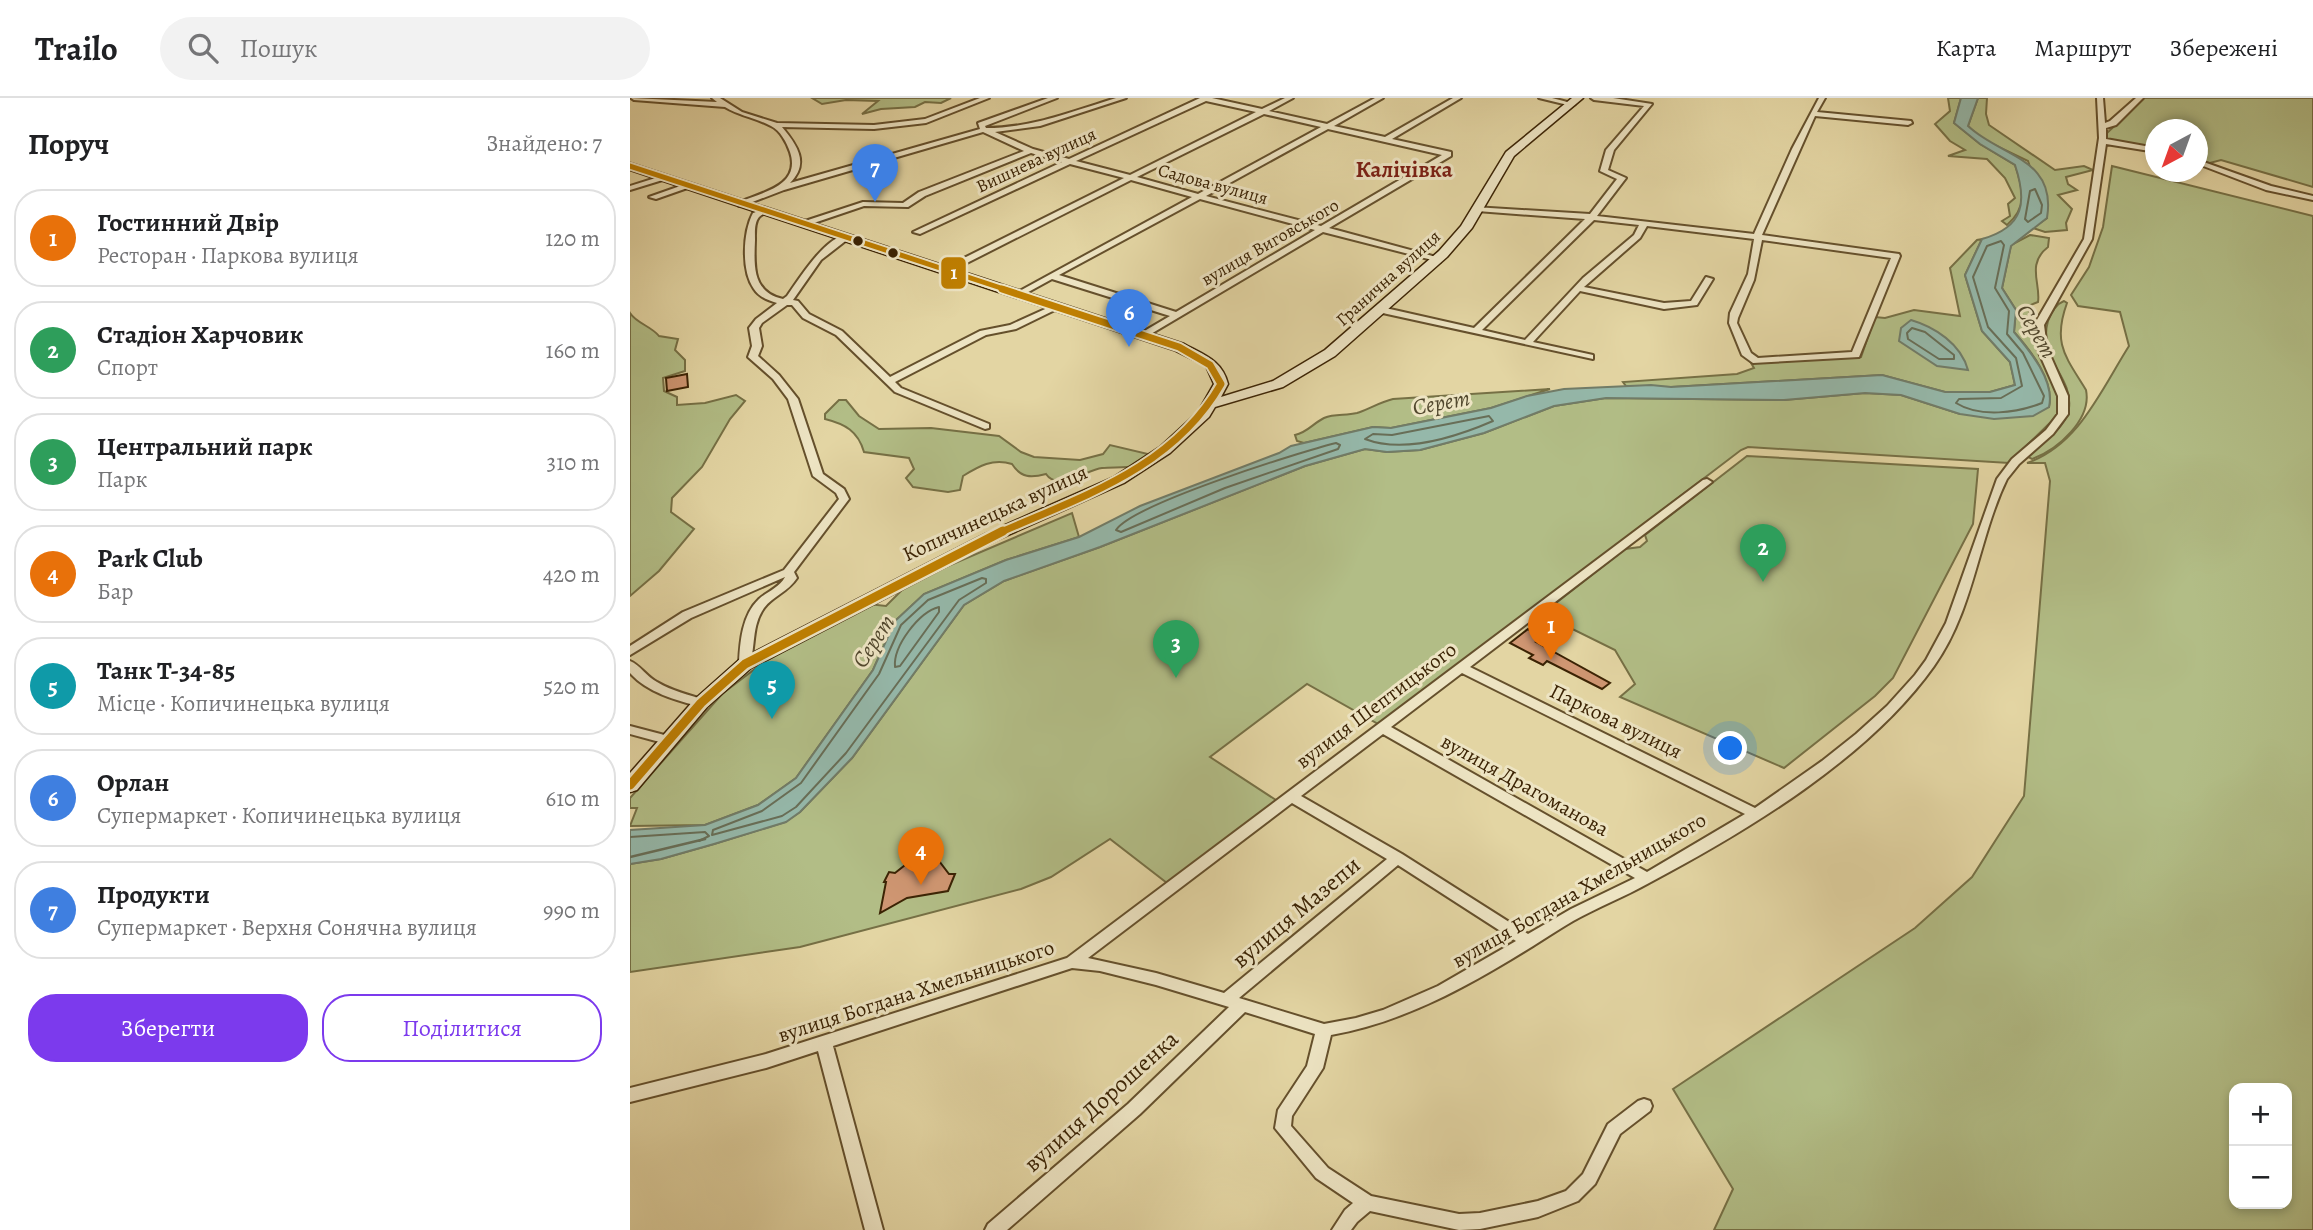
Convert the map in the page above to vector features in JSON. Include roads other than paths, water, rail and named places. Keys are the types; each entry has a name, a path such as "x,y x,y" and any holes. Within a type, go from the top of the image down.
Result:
{"main road":[{"name":"Гранична вулиця","path":"1212,404 1271,386 1303,372 1381,310 1437,260 1462,232 1510,154 1575,101"},
{"path":"630,166 1188,351 1211,363 1218,372 1221,384 1212,404"},
{"name":"Копичинецька вулиця","path":"630,785 701,704 745,664 991,537 1119,480 1171,445 1212,404"}],"street":[{"path":"634,98 725,105"},
{"path":"715,98 725,105 776,125 874,127 926,121 986,98"},
{"path":"984,130 981,125 989,121 1054,98"},
{"path":"742,204 781,188 984,130 1008,130 1062,118 1123,98"},
{"path":"1206,98 1387,139 1458,98"},
{"name":"Вишнева вулиця","path":"917,232 1206,98"},
{"path":"947,271 1290,98"},
{"path":"1018,294 1380,98"},
{"path":"1542,98 1575,101"},
{"path":"1476,331 1593,216 1622,178 1604,171 1609,153 1648,104 1594,98"},
{"path":"1477,209 1593,216 1757,238 1896,256 1858,354 1758,361 1747,355 1732,321 1749,285 1757,238 1781,188 1786,166 1822,98"},
{"name":"вулиця Богдана Хмельницького","path":"630,1095 712,1077 1072,962 1100,965 1324,1030 1393,1014 1423,1002 1529,942 1553,925 1646,878 1754,814 1859,739 1923,673 1937,652 1954,613 2001,480 2061,418 2064,402 2042,348 2039,325 2086,245 2103,141 2100,98"},
{"path":"2104,126 2113,123 2140,98"},
{"path":"1813,114 1908,123"},
{"path":"776,125 794,148 799,161 794,174 781,188"},
{"name":"Садова вулиця","path":"984,130 1030,151 1437,260"},
{"name":"вулиця Виговського","path":"1144,335 1448,154 1387,139"},
{"path":"2103,141 2145,148"},
{"path":"806,224 863,204 908,204 922,194 1030,151"},
{"path":"2208,166 2269,188 2313,198"},
{"path":"630,188 665,178"},
{"path":"653,197 689,186"},
{"path":"764,211 756,215 752,224 751,278 758,292 782,303 795,303 806,316 839,333 898,390 985,426"},
{"path":"1528,342 1578,288 1637,236 1644,223"},
{"path":"630,651 687,615 788,572 844,499 841,491 818,477 793,399 776,377 753,357 757,346 754,328 759,321 790,298 818,258 845,237"},
{"path":"1052,276 1177,315"},
{"path":"1578,288 1676,306 1694,303 1709,278"},
{"path":"888,382 983,333 1013,327 1058,307"},
{"path":"1381,310 1590,357"},
{"name":"вулиця Шептицького","path":"1072,962 1707,482"},
{"path":"745,664 748,636 758,609 788,584 791,578 788,572"},
{"path":"630,664 641,678 656,688 701,704"},
{"name":"Паркова вулиця","path":"1460,667 1754,814"},
{"name":"вулиця Драгоманова","path":"1384,728 1646,878"},
{"path":"630,730 667,740"},
{"name":"вулиця Мазепи","path":"1291,796 1529,942"},
{"name":"вулиця Мазепи","path":"1233,1004 1396,858"},
{"name":"вулиця Дорошенка","path":"993,1230 1134,1109 1233,1004"},
{"path":"1324,1030 1315,1068 1284,1115 1282,1124 1302,1152 1322,1173 1367,1203 1459,1222 1538,1209 1572,1196 1588,1179 1614,1129 1644,1106"},
{"path":"824,1043 874,1230"},
{"path":"1341,1230 1351,1216 1367,1203"}],"water":[{"path":"1961,98 1978,98 1968,126 2024,161 2044,183 2048,198 2047,218 2011,246 2002,288 2016,310 2014,332 2034,357 2045,377 2050,397 2049,407 2033,416 1994,419 1960,414 1901,395 1865,393 1784,400 1606,398 1554,406 1484,433 1420,450 1387,452 1365,449 1305,466 1100,547 1004,581 964,605 852,758 800,812 786,822 661,859 630,864 630,830 705,825 758,805 796,778 873,670 895,621 924,594 1006,560 1079,537 1140,506 1291,446 1373,427 1391,428 1491,408 1527,396 1564,389 1651,385 1671,387 1882,375 1945,392 1990,392 2015,385 2010,362 1982,331 1965,275 1982,239 1996,234 2015,220 2021,201 2019,178 2015,165 1980,144 1954,123"},
{"path":"1911,320 1946,338 1960,352 1968,370 1937,366 1899,341 1901,328"}],"place":[{"name":"Продукти","path":"875,202"},
{"name":"Орлан","path":"1129,347"},
{"name":"Стадіон Харчовик","path":"1763,582"},
{"name":"Гостинний Двір","path":"1551,660"},
{"name":"Центральний парк","path":"1176,678"},
{"name":"Танк Т-34-85","path":"772,719"},
{"name":"Park Club","path":"921,885"}],"district":[{"name":"Калічівка","path":"1404,169"}],"water label":[{"name":"Серет","path":"2037,331"},
{"name":"Серет","path":"1441,402"},
{"name":"Серет","path":"873,641"}]}
